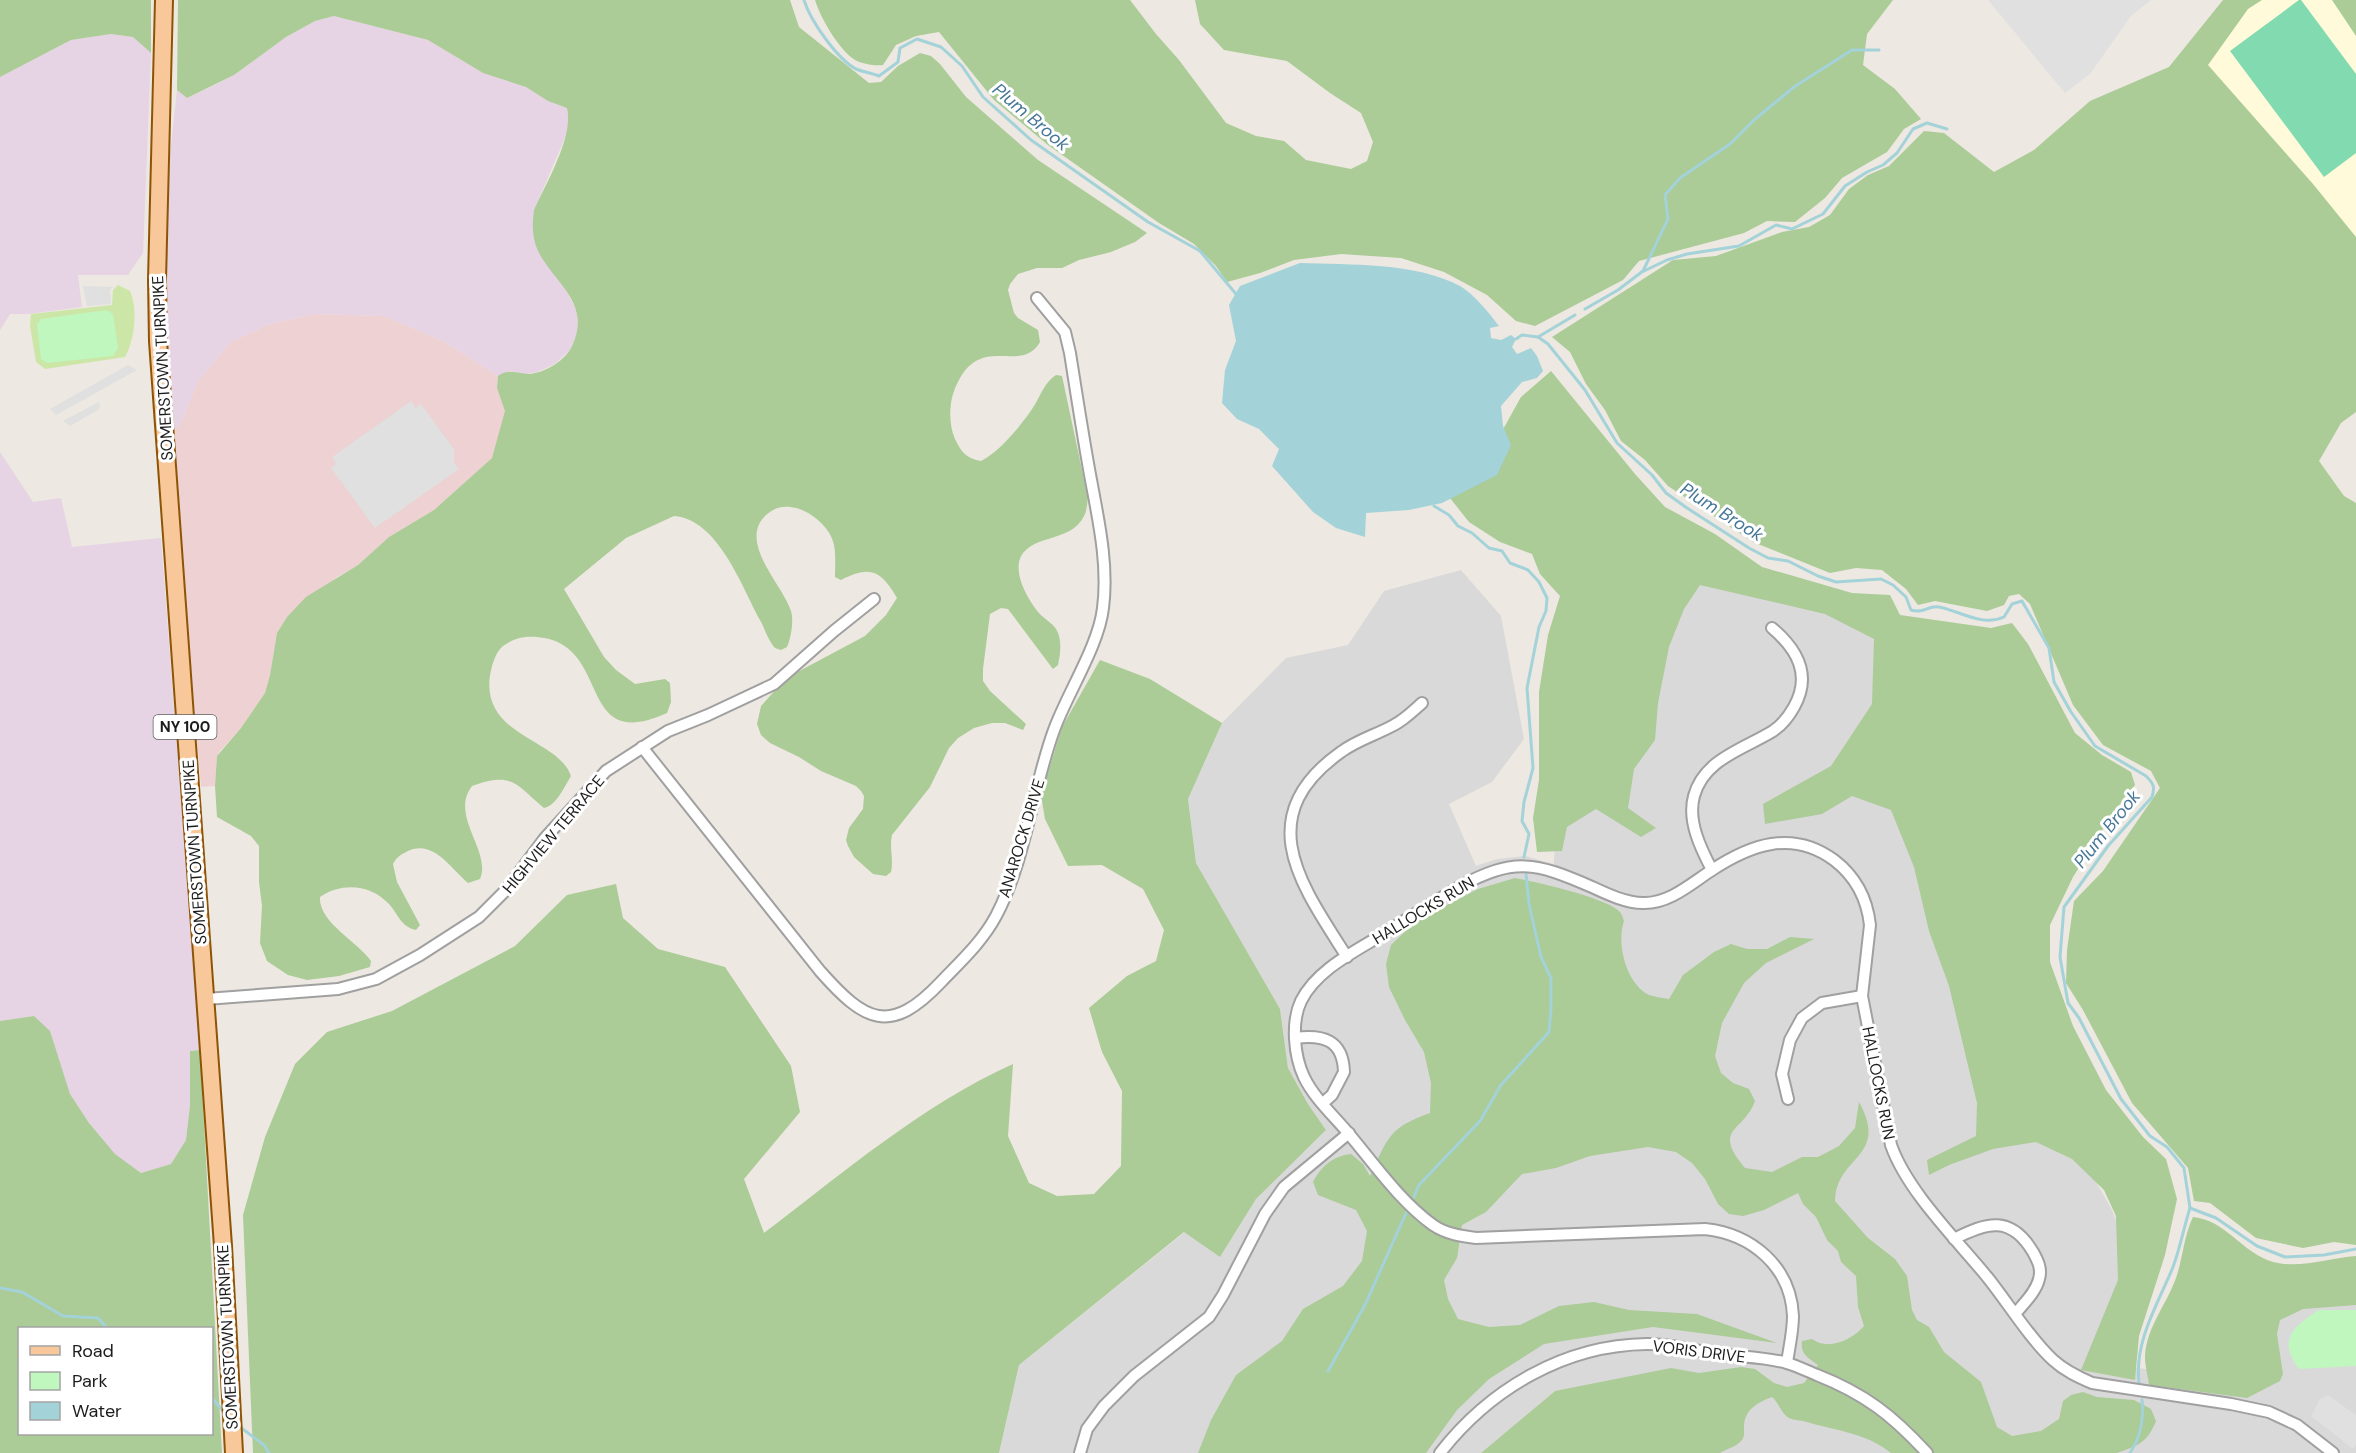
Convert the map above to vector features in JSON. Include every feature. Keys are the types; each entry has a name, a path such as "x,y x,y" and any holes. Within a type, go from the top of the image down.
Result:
{"main road":[{"name":"SOMERSTOWN TURNPIKE","path":"164,0 157,290 158,341 223,1246 234,1453"}],"street":[{"name":"ANAROCK DRIVE","path":"642,747 820,971 840,994 860,1010 885,1018 912,1008 974,950 996,916 1014,873 1054,730 1092,644 1103,610 1104,573 1100,532 1070,352 1065,332 1037,298"},
{"name":"HIGHVIEW TERRACE","path":"206,999 338,989 376,979 420,955 479,917 506,890 545,838 606,771 668,731 774,684 874,599"},
{"path":"1712,870 1696,837 1693,821 1693,804 1697,788 1708,770 1729,755 1774,730 1790,713 1800,697 1803,674 1800,663 1788,643 1772,628"},
{"path":"1347,957 1307,894 1290,847 1290,832 1299,797 1324,765 1353,744 1403,720 1422,703"},
{"name":"HALLOCKS RUN","path":"1787,1363 1793,1318 1789,1292 1780,1273 1768,1257 1750,1243 1729,1234 1705,1229 1476,1238 1453,1234 1435,1226 1413,1209 1323,1103 1304,1077 1299,1065 1295,1038 1296,1014 1305,993 1316,980 1347,957 1459,887 1476,877 1510,866 1533,867 1604,892 1645,903 1691,886 1712,870 1752,848 1784,843 1809,847 1826,854 1851,875 1861,891 1868,915 1870,925 1862,996 1889,1135 1896,1158 1906,1176 1954,1239 2052,1359 2074,1376 2110,1387 2231,1404 2269,1412 2297,1425 2333,1453"},
{"path":"1788,1100 1782,1074 1790,1040 1802,1018 1822,1004 1862,996"},
{"path":"1295,1038 1322,1037 1329,1040 1340,1053 1344,1066 1341,1080 1332,1095 1323,1103"},
{"path":"1080,1453 1087,1429 1104,1406 1134,1376 1209,1317 1265,1214 1284,1187 1349,1133"},
{"path":"1954,1239 1977,1227 1992,1224 2009,1228 2021,1236 2040,1266 2040,1276 2035,1289 2016,1313"},
{"name":"VORIS DRIVE","path":"1440,1453 1479,1411 1512,1385 1558,1362 1588,1353 1648,1344 1787,1363 1863,1396 1887,1413 1927,1453"}],"shaded area":[{"path":"1988,0 2151,0 2131,16 2090,74 2065,93"},
{"path":"2243,0 2356,0 2356,263 2198,76"},
{"path":"334,16 428,40 483,73 526,87 548,101 567,108 569,120 565,138 534,210 539,252 565,288 577,311 578,330 572,348 555,364 538,372 526,374 509,371 498,376 443,341 384,316 315,314 270,324 231,342 198,381 182,421 171,434 165,285 170,155 177,90 187,98 217,84 234,75 286,37 315,21"},
{"path":"111,34 133,37 151,53 143,253 128,275 78,275 82,307 10,314 0,330 0,77 71,40"},
{"path":"83,286 113,287 110,290 111,304 87,306"},
{"path":"315,314 384,316 443,341 498,376 497,388 506,411 504,423 492,458 434,510 389,537 358,565 337,577 287,617 277,633 265,693 241,728 217,756 215,786 201,787 171,434 182,421 198,381 231,342 270,324"},
{"path":"128,365 137,370 56,415 50,409"},
{"path":"411,401 416,408 421,404 454,449 454,463 459,469 375,528 331,468 336,464 332,457"},
{"path":"99,402 98,410 70,426 63,421"},
{"path":"0,452 33,502 61,498 72,547 161,538 200,1050 190,1051 190,1105 186,1140 171,1164 141,1173 115,1154 89,1123 70,1094 49,1031 34,1016 0,1021"},
{"path":"1461,570 1501,616 1524,739 1492,782 1449,804 1476,866 1497,859 1525,856 1554,864 1557,784 1593,709 1670,645 1659,572 1906,633 1885,796 2051,1142 2088,1168 2111,1208 2120,1230 2125,1268 2096,1363 2254,1382 2249,1300 2356,1292 2356,1453 1720,1453 1725,1378 1555,1391 1481,1453 999,1453 1019,1365 1185,1232 1220,1257 1256,1199 1326,1130 1288,1068 1280,1009 1196,863 1188,799 1222,723 1286,658 1348,645 1384,591"},
{"path":"2328,1395 2356,1415 2356,1445 2353,1449 2311,1416 2320,1399"}],"green space":[{"path":"0,0 151,0 151,53 133,37 111,34 71,40 0,77"},
{"path":"178,0 790,0 799,27 869,83 881,82 898,66 920,53 931,56 966,97 1038,160 1147,233 1135,242 1111,252 1079,260 1062,268 1037,268 1018,274 1008,290 1014,313 1038,330 1040,342 1031,352 1021,355 985,357 973,363 963,374 953,394 950,416 955,439 965,454 981,461 1003,444 1018,428 1049,381 1056,375 1062,376 1088,498 1085,514 1078,525 1030,547 1023,553 1019,562 1019,575 1027,596 1039,613 1057,630 1060,645 1058,665 1053,669 1008,609 1001,608 990,614 983,681 990,691 1026,724 1023,730 1005,723 992,723 974,728 958,738 949,748 930,787 892,835 891,872 886,876 873,874 854,857 848,846 846,840 849,828 863,809 864,796 861,791 856,786 821,771 770,743 761,735 757,724 761,706 790,676 865,636 886,615 897,598 886,581 874,573 860,573 841,580 835,577 834,545 825,527 802,510 788,507 776,508 766,515 758,526 757,538 759,550 792,615 792,629 787,647 781,650 775,648 736,573 716,542 690,520 674,516 626,538 564,589 604,657 616,670 635,684 665,679 670,683 671,702 667,713 638,722 618,720 605,709 577,657 561,644 537,637 519,638 507,643 498,652 493,663 490,675 490,696 497,712 508,724 563,763 571,776 563,790 553,803 544,808 520,787 506,780 472,786 466,797 465,809 481,857 480,879 468,883 440,857 425,849 406,852 393,864 397,882 420,925 416,930 403,923 389,904 374,892 346,887 320,897 325,915 365,954 371,961 370,967 339,976 307,980 288,975 267,961 260,943 262,906 259,846 251,836 217,817 215,786 217,756 241,728 265,693 277,633 287,617 306,597 358,565 389,537 434,510 492,458 505,411 497,388 498,376 509,372 529,374 542,371 555,365 570,350 577,329 574,305 538,251 533,226 534,210 563,146 568,120 567,108 548,101 526,87 483,73 428,40 334,16 315,21 286,37 234,75 187,98 177,90"},
{"path":"815,0 1130,0 1226,123 1256,136 1284,141 1306,160 1351,169 1367,161 1373,142 1361,113 1287,61 1224,50 1200,24 1195,0 1893,0 1867,34 1863,65 1895,89 1921,119 1904,129 1887,152 1842,178 1825,198 1795,222 1767,221 1744,233 1639,261 1623,280 1535,326 1516,321 1487,295 1444,272 1401,258 1341,254 1294,260 1227,282 1216,266 1194,244 1159,223 1048,145 994,100 939,32 916,36 896,45 883,65 865,64 855,60 843,49 826,24"},
{"path":"2223,0 2262,0 2248,9 2208,65 2313,184 2356,237 2356,412 2341,423 2319,461 2344,496 2356,503 2356,1245 2334,1242 2303,1248 2256,1238 2210,1203 2194,1201 2188,1168 2132,1103 2083,1010 2066,983 2067,950 2074,901 2103,871 2160,788 2151,771 2103,745 2073,705 2030,604 2019,594 2009,596 2004,605 1987,611 1935,601 1918,605 1906,589 1882,570 1856,568 1830,573 1753,542 1668,486 1645,460 1621,441 1605,410 1586,384 1570,352 1552,337 1673,260 1716,256 1782,232 1809,227 1830,215 1849,189 1868,175 1889,166 1924,131 1944,133 1994,172 2034,150 2090,101 2169,67"},
{"path":"2299,0 2356,74 2356,153 2324,177 2230,51"},
{"path":"2332,0 2356,0 2356,36"},
{"path":"118,285 130,291 135,315 131,342 125,357 45,369 36,362 30,326 31,314 112,305 113,290"},
{"path":"107,310 113,314 118,348 113,356 47,363 41,359 37,325 41,319"},
{"path":"1551,371 1665,507 1715,534 1762,567 1852,593 1890,595 1900,615 1991,628 2012,623 2028,644 2075,733 2102,755 2131,772 2135,785 2113,813 2073,877 2050,925 2050,962 2073,1026 2106,1090 2143,1137 2166,1159 2177,1199 2165,1255 2139,1336 2135,1380 2081,1370 2118,1280 2116,1216 2104,1190 2072,1159 2036,1142 1993,1149 1929,1175 1927,1160 1976,1136 1977,1103 1949,986 1929,931 1914,867 1891,810 1852,796 1822,814 1765,824 1763,804 1831,766 1872,704 1874,639 1825,614 1700,585 1684,609 1669,647 1658,703 1655,740 1634,769 1628,808 1656,828 1641,837 1596,809 1567,827 1562,851 1537,852 1533,818 1539,780 1539,692 1548,635 1560,596 1540,574 1532,554 1500,542 1469,522 1450,498 1501,433 1521,397"},
{"path":"1100,660 1150,679 1222,723 1188,799 1196,863 1280,1009 1288,1068 1326,1130 1256,1199 1220,1257 1184,1232 1019,1365 999,1453 253,1453 243,1215 265,1137 295,1064 327,1032 392,1011 515,946 567,895 616,884 623,918 658,949 725,967 791,1066 800,1112 744,1179 764,1233 884,1141 947,1099 1013,1064 1008,1136 1029,1183 1057,1196 1094,1194 1121,1166 1122,1091 1102,1052 1089,1008 1127,976 1156,961 1164,930 1143,889 1102,865 1068,866 1045,819 1041,795 1062,727"},
{"path":"1515,878 1587,896 1620,912 1624,921 1622,951 1629,973 1641,990 1656,997 1669,999 1683,975 1714,952 1731,944 1747,949 1767,949 1790,937 1814,939 1766,963 1744,983 1722,1023 1715,1056 1721,1073 1733,1083 1749,1089 1755,1101 1730,1137 1735,1155 1745,1168 1772,1172 1802,1157 1818,1157 1839,1146 1855,1128 1859,1102 1867,1120 1868,1135 1865,1146 1838,1186 1835,1201 1868,1238 1895,1259 1907,1276 1912,1310 1917,1320 1929,1327 1944,1352 1981,1382 1997,1427 2012,1436 2041,1431 2059,1419 2063,1401 2071,1395 2083,1392 2097,1397 2134,1400 2151,1409 2156,1421 2146,1439 2117,1453 1891,1453 1861,1436 1789,1418 1772,1397 1757,1404 1749,1411 1741,1441 1720,1453 1481,1453 1555,1391 1671,1368 1699,1373 1741,1367 1755,1369 1774,1383 1787,1387 1804,1383 1818,1365 1804,1352 1802,1341 1812,1339 1832,1344 1853,1336 1864,1326 1858,1307 1856,1276 1841,1262 1838,1251 1827,1240 1816,1217 1803,1204 1798,1193 1764,1210 1743,1216 1729,1214 1718,1204 1705,1179 1692,1163 1676,1152 1648,1147 1590,1156 1556,1168 1522,1174 1486,1212 1462,1225 1457,1258 1444,1280 1448,1299 1458,1319 1489,1327 1520,1325 1559,1306 1594,1302 1629,1310 1697,1314 1777,1343 1653,1327 1544,1344 1489,1379 1457,1410 1426,1453 1198,1453 1211,1420 1236,1375 1282,1341 1303,1309 1343,1286 1362,1261 1367,1231 1356,1210 1318,1195 1313,1182 1316,1176 1333,1160 1351,1154 1363,1164 1370,1176 1391,1136 1405,1124 1430,1113 1431,1083 1424,1052 1389,987 1386,964 1391,945 1416,921 1478,889"},
{"path":"34,1016 50,1031 70,1094 89,1123 115,1154 141,1173 171,1164 186,1140 190,1105 190,1051 200,1050 222,1453 0,1453 0,1021"},
{"path":"2193,1217 2215,1224 2252,1252 2273,1262 2304,1264 2356,1256 2356,1305 2303,1309 2280,1320 2277,1334 2283,1374 2280,1381 2247,1398 2149,1385 2145,1360 2146,1346 2153,1325 2177,1275"},
{"path":"2319,1310 2356,1310 2356,1366 2299,1369 2292,1359 2289,1350 2291,1335 2295,1328"}],"water":[{"path":"1300,263 1382,266 1442,278 1466,290 1499,326 1490,328 1491,338 1501,340 1511,335 1516,339 1512,347 1517,354 1531,348 1543,371 1537,378 1522,382 1501,406 1503,426 1511,445 1497,475 1442,503 1409,510 1366,513 1365,537 1336,528 1313,512 1272,466 1279,449 1259,429 1237,419 1222,403 1225,370 1236,341 1229,305 1240,286"}],"waterway":[{"name":"Plum Brook","path":"804,0 825,38 841,57 856,69 879,76 898,62 900,48 917,39 941,47 962,66 983,97 1031,140 1148,222 1200,251 1236,294"},
{"path":"1585,309 1618,290 1643,271 1668,219 1665,195 1680,178 1730,144 1754,120 1794,87 1852,50 1879,50"},
{"path":"1644,271 1687,254 1739,246 1776,225 1792,229 1823,214 1845,186 1883,165 1897,153 1913,129 1927,123 1947,129"},
{"path":"1538,337 1575,315"},
{"name":"Plum Brook","path":"1516,339 1522,335 1538,337 1548,344 1585,390 1617,443 1652,475 1666,493 1768,558 1788,561 1836,582 1881,579 1893,585 1906,597 1911,610 1915,611 1939,607 1979,619 1996,620 2004,617 2012,604 2022,601 2049,648 2054,682 2071,712 2095,746 2146,776 2154,788 2152,797 2108,846 2064,907 2060,957 2068,1003 2079,1018 2121,1099 2150,1136 2167,1147 2184,1168 2190,1208 2216,1218 2257,1246 2285,1257 2324,1255 2356,1249"},
{"path":"1434,506 1449,515 1458,526 1472,533 1489,548 1502,551 1510,563 1528,570 1539,582 1547,598 1546,611 1539,627 1527,688 1533,768 1524,802 1522,821 1529,834 1524,857"},
{"path":"1414,1197 1419,1185 1480,1121 1501,1085 1549,1032 1551,978 1541,957 1529,904 1526,874"},
{"path":"2139,1383 2140,1352 2148,1323 2173,1267 2190,1208"},
{"path":"1328,1371 1365,1305 1406,1213"},
{"path":"0,1288 22,1292 63,1316 98,1318 106,1327"},
{"path":"213,1399 223,1411"},
{"path":"2130,1453 2141,1428 2142,1400"},
{"path":"240,1427 264,1445 269,1453"}]}
